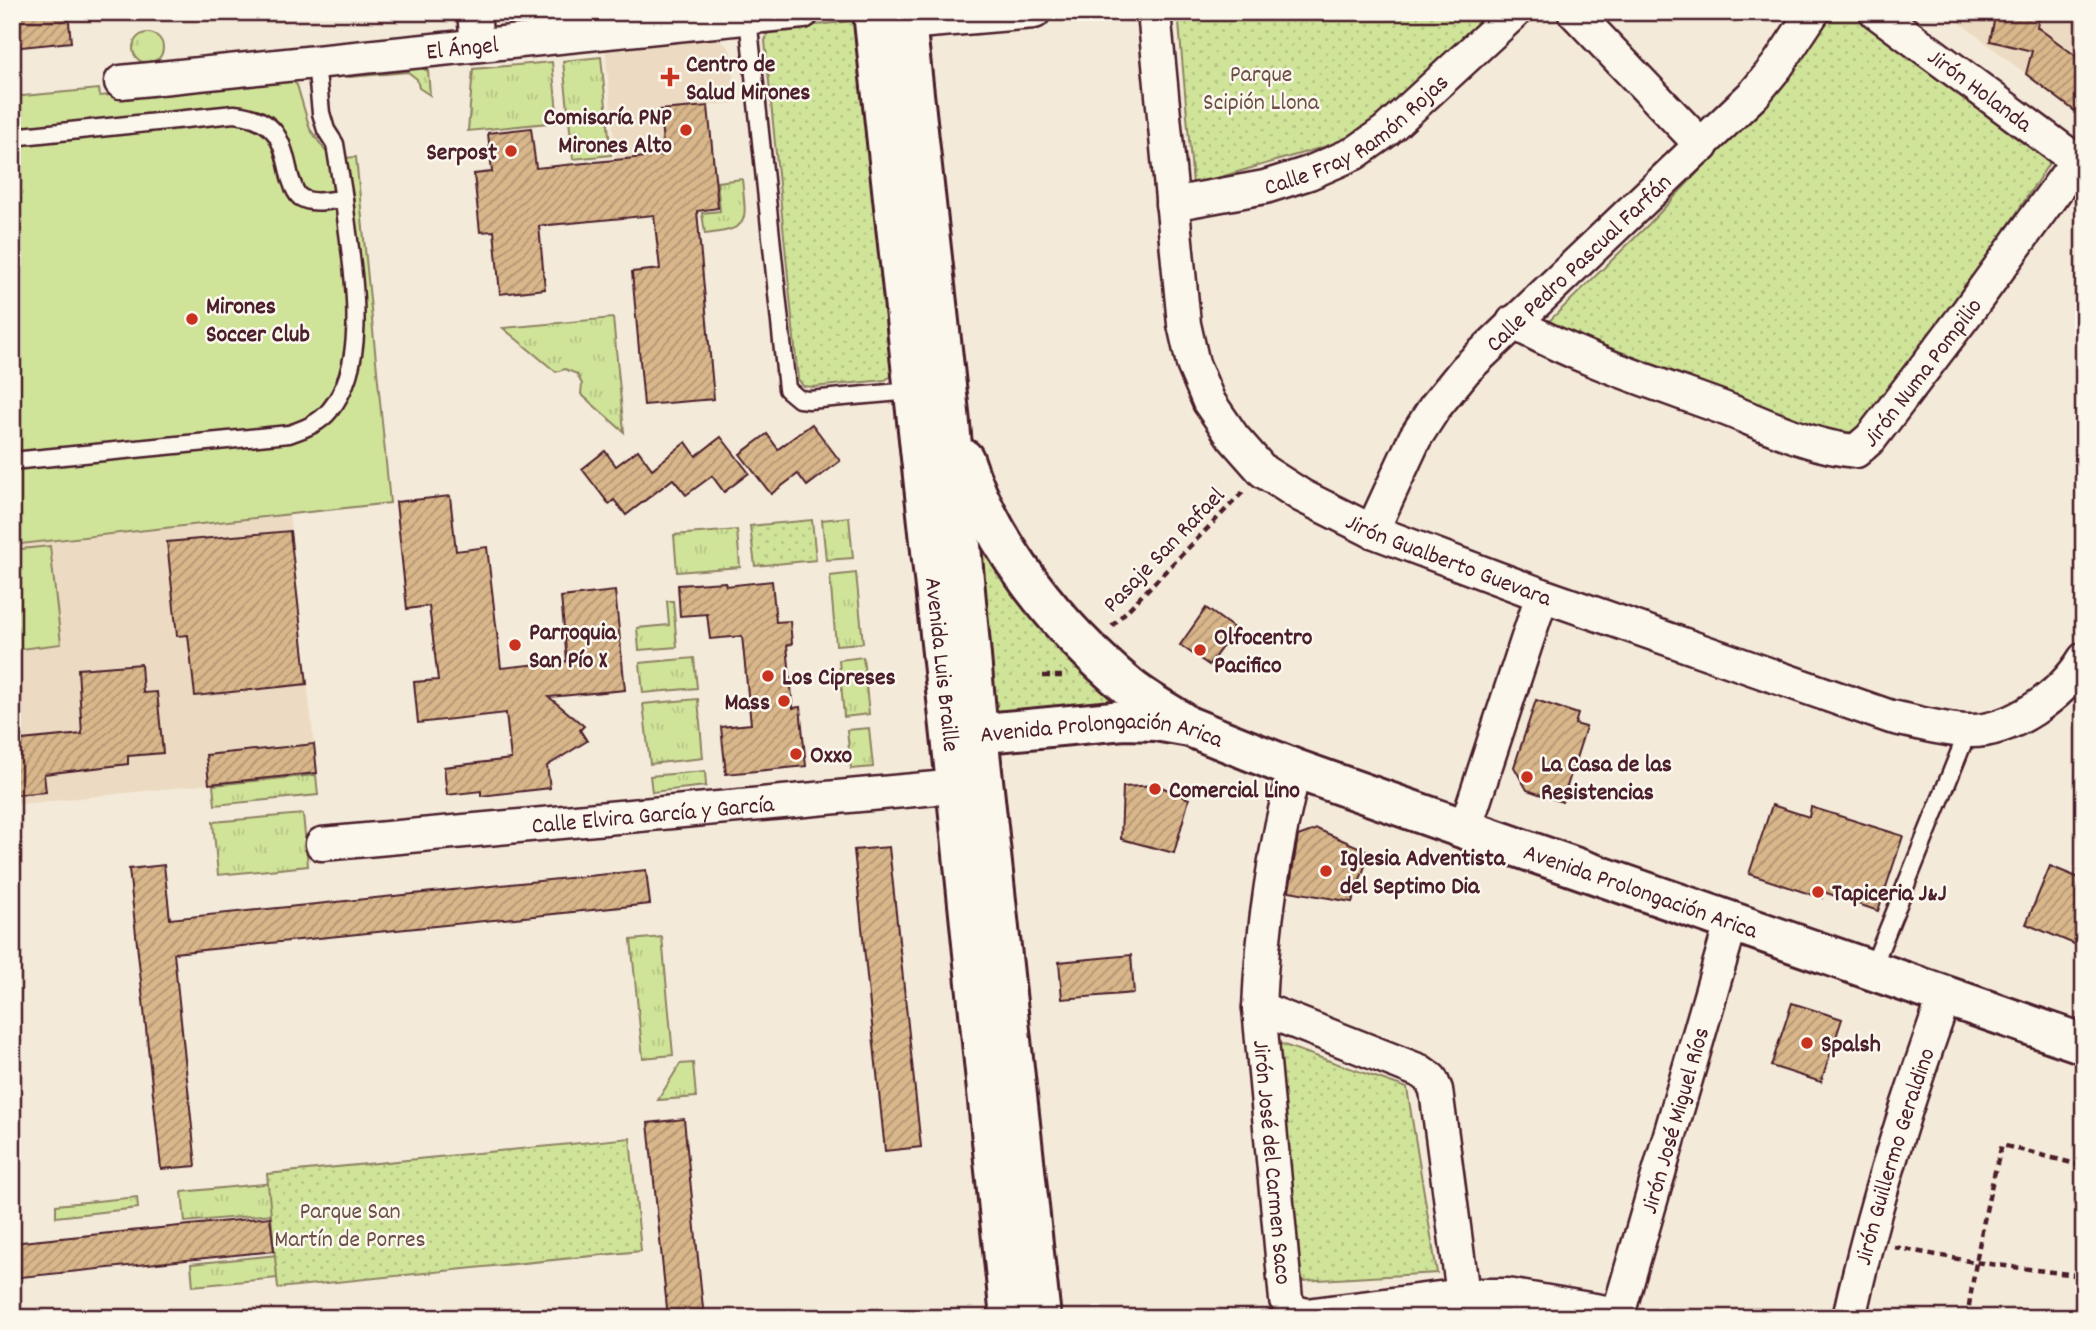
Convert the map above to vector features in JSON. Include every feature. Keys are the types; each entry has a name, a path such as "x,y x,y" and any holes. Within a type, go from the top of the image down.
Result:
{"street":[{"path":"474,12 477,45"},
{"name":"El Ángel","path":"121,82 803,12"},
{"path":"892,15 1034,12"},
{"name":"Jirón Gualberto Guevara","path":"1154,12 1184,324 1193,364 1209,402 1233,437 1263,471 1302,496 1371,531 1542,595 1891,717 1968,731 1991,728 2039,706 2063,688 2084,659"},
{"name":"Calle Fray Ramón Rojas","path":"1172,204 1265,187 1309,173 1355,153 1387,131 1515,12"},
{"path":"1574,12 1702,146"},
{"name":"Calle Pedro Pascual Farfán","path":"1371,531 1415,438 1435,407 1465,370 1754,94 1777,66 1813,12"},
{"name":"Jirón Holanda","path":"1876,12 2080,163"},
{"name":"Avenida Luis Braille","path":"892,15 912,391 965,735"},
{"name":"Avenida Luis Braille","path":"892,15 949,413 965,735 1010,1318"},
{"name":"Jirón Numa Pompilio","path":"1513,322 1573,352 1699,400 1834,449 1856,451 1871,438 2080,163"},
{"path":"949,413 970,476 998,535 1034,590 1088,650 1130,688 1190,727"},
{"path":"1465,829 1542,595"},
{"name":"Avenida Prolongación Arica","path":"965,735 1124,720 1156,721 1190,727 1295,769 2084,1044"},
{"name":"Jirón José del Carmen Saco","path":"1295,769 1282,817 1260,974 1259,1008 1286,1300 1293,1311 1306,1315 1463,1295 1507,1295 1617,1316"},
{"name":"Avenida Luis Braille","path":"970,785 1041,1318"},
{"name":"Calle Elvira García y García","path":"322,844 970,785"},
{"name":"Jirón José Miguel Ríos","path":"1617,1316 1732,920"},
{"name":"Jirón Guillermo Geraldino","path":"1849,1318 1866,1242 1902,1118 1945,996"},
{"name":"Jirón José del Carmen Saco","path":"1259,1008 1420,1071 1431,1079 1436,1090 1463,1295"}],"lane":[{"path":"748,18 787,389 799,399 809,400 912,391"},
{"path":"12,461 289,434 311,426 330,411 344,389 352,368 356,313 337,151 321,113 316,62"},
{"path":"12,137 234,114 250,116 265,121 283,145 292,185 300,197 314,202 344,200"},
{"path":"1872,968 1968,731"}],"path":[{"name":"Pasaje San Rafael","path":"1088,650 1263,471"},
{"path":"1967,1318 1974,1262 2002,1146 2084,1167"},
{"path":"1866,1242 1974,1262 2084,1276"}],"shaded area":[{"path":"1946,12 2084,12 2084,118 2026,74"},
{"name":"Centro de Salud Mirones","path":"713,38 721,40 731,51 736,103 660,110 664,155 616,160 605,49"},
{"path":"289,514 317,773 12,805 12,545"}],"green space":[{"name":"Parque Scipión Llona","path":"1178,12 1506,12 1361,136 1193,185"},
{"path":"1835,12 1857,12 2053,157 1960,300 1855,441 1791,420 1543,327 1649,224 1784,81"},
{"path":"851,21 858,23 893,375 885,380 803,386 798,379 765,41 767,34 773,30"},
{"path":"148,33 159,37 163,48 159,59 148,63 137,59 133,48 137,37"},
{"path":"601,57 611,155 573,159 563,61"},
{"path":"552,62 558,122 468,131 473,69"},
{"path":"418,66 428,71 430,95 419,88 417,79 408,72 350,77 355,72"},
{"name":"Mirones Soccer Club","path":"289,78 297,85 310,129 331,159 356,157 390,503 12,545 12,97 99,89 100,96"},
{"path":"742,179 745,205 743,220 731,229 705,234 702,213 720,211 717,182"},
{"path":"613,318 624,432 581,394 582,384 577,374 565,369 556,372 503,328"},
{"path":"849,517 853,558 826,560 822,520"},
{"path":"812,520 816,560 755,566 750,526"},
{"path":"737,530 740,567 677,572 674,535"},
{"path":"50,546 61,644 12,650 12,550"},
{"path":"977,549 984,549 1004,581 1044,633 1122,707 990,717"},
{"path":"856,573 863,643 836,645 830,576"},
{"path":"667,601 673,601 677,647 639,650 637,628 669,625"},
{"path":"863,657 869,714 844,717 839,660"},
{"path":"694,658 697,688 643,693 640,663"},
{"path":"698,699 703,758 650,764 643,704"},
{"path":"869,728 873,767 851,769 847,730"},
{"path":"705,771 706,786 652,792 650,776"},
{"path":"316,775 318,795 215,805 213,785"},
{"path":"303,814 308,866 218,875 213,822"},
{"path":"662,937 673,1055 643,1058 631,940"},
{"path":"1281,1044 1407,1088 1437,1273 1302,1281 1273,1048"},
{"path":"693,1063 696,1097 658,1100 680,1064"},
{"name":"Parque San Martín de Porres","path":"630,1138 641,1251 278,1288 267,1174"},
{"path":"373,1173 383,1268 193,1286 191,1264 277,1255 273,1214 185,1222 182,1192"},
{"path":"137,1197 138,1208 56,1217 56,1205"}],"building":[{"path":"68,12 71,42 12,48 12,17"},
{"path":"1996,12 2040,12 2037,27 2084,62 2084,118 2026,74 2032,51 1990,41"},
{"path":"708,106 718,208 697,211 714,399 644,405 632,272 660,269 654,215 539,226 545,289 500,294 494,231 480,232 474,174 492,172 488,133 531,128 536,168 664,155 660,110"},
{"path":"812,424 840,461 807,486 798,474 771,494 740,454 767,434 778,449"},
{"path":"721,437 749,473 724,492 712,476 686,495 673,479 626,515 614,500 609,504 582,469 605,451 616,466 638,450 652,469 686,442 696,456"},
{"path":"450,496 456,551 487,547 501,668 567,661 561,597 615,591 625,690 549,697 584,726 580,730 587,741 547,766 550,788 481,796 481,791 447,795 444,767 511,759 506,713 418,723 414,682 438,680 429,606 407,609 396,502"},
{"path":"290,531 307,684 195,696 188,635 177,636 167,542"},
{"name":"Los Cipreses","path":"772,581 776,622 790,621 792,644 787,645 793,708 800,707 806,766 726,774 721,727 751,724 742,636 710,639 707,614 680,616 678,585 725,582 726,586"},
{"path":"1206,608 1235,629 1209,665 1180,645"},
{"path":"141,664 143,693 157,692 163,753 128,756 128,764 44,774 46,792 12,795 12,741 82,734 78,669"},
{"path":"1536,700 1578,714 1575,724 1586,727 1562,802 1527,790 1514,767"},
{"path":"314,744 317,773 209,784 206,755"},
{"path":"1157,785 1189,799 1174,853 1121,839 1123,787"},
{"path":"1772,805 1809,817 1811,807 1903,836 1878,911 1824,892 1822,898 1749,874"},
{"name":"Iglesia Adventista del Septimo Dia","path":"1317,829 1370,852 1352,902 1289,891 1298,836"},
{"path":"889,847 921,1147 885,1151 854,850"},
{"path":"164,865 170,919 646,870 650,904 174,953 196,1166 161,1169 129,869"},
{"path":"2050,866 2084,880 2084,948 2026,924"},
{"path":"1131,955 1134,993 1062,999 1059,962"},
{"name":"Spalsh","path":"1792,1003 1842,1019 1821,1082 1771,1066"},
{"path":"684,1119 704,1318 668,1318 648,1123"},
{"path":"270,1217 274,1251 12,1278 12,1243"}],"place":[{"name":"Centro de Salud Mirones","path":"670,77"},
{"name":"Comisaría PNP Mirones Alto","path":"686,130"},
{"name":"Serpost","path":"511,151"},
{"name":"Mirones Soccer Club","path":"192,319"},
{"name":"Parroquia San Pío X","path":"515,645"},
{"name":"Olfocentro Pacifico","path":"1200,650"},
{"name":"Los Cipreses","path":"768,676"},
{"name":"Mass","path":"784,701"},
{"name":"Oxxo","path":"796,754"},
{"name":"La Casa de las Resistencias","path":"1527,777"},
{"name":"Comercial Lino","path":"1155,789"},
{"name":"Iglesia Adventista del Septimo Dia","path":"1326,871"},
{"name":"Tapiceria J&J","path":"1818,892"},
{"name":"Spalsh","path":"1807,1043"}]}
